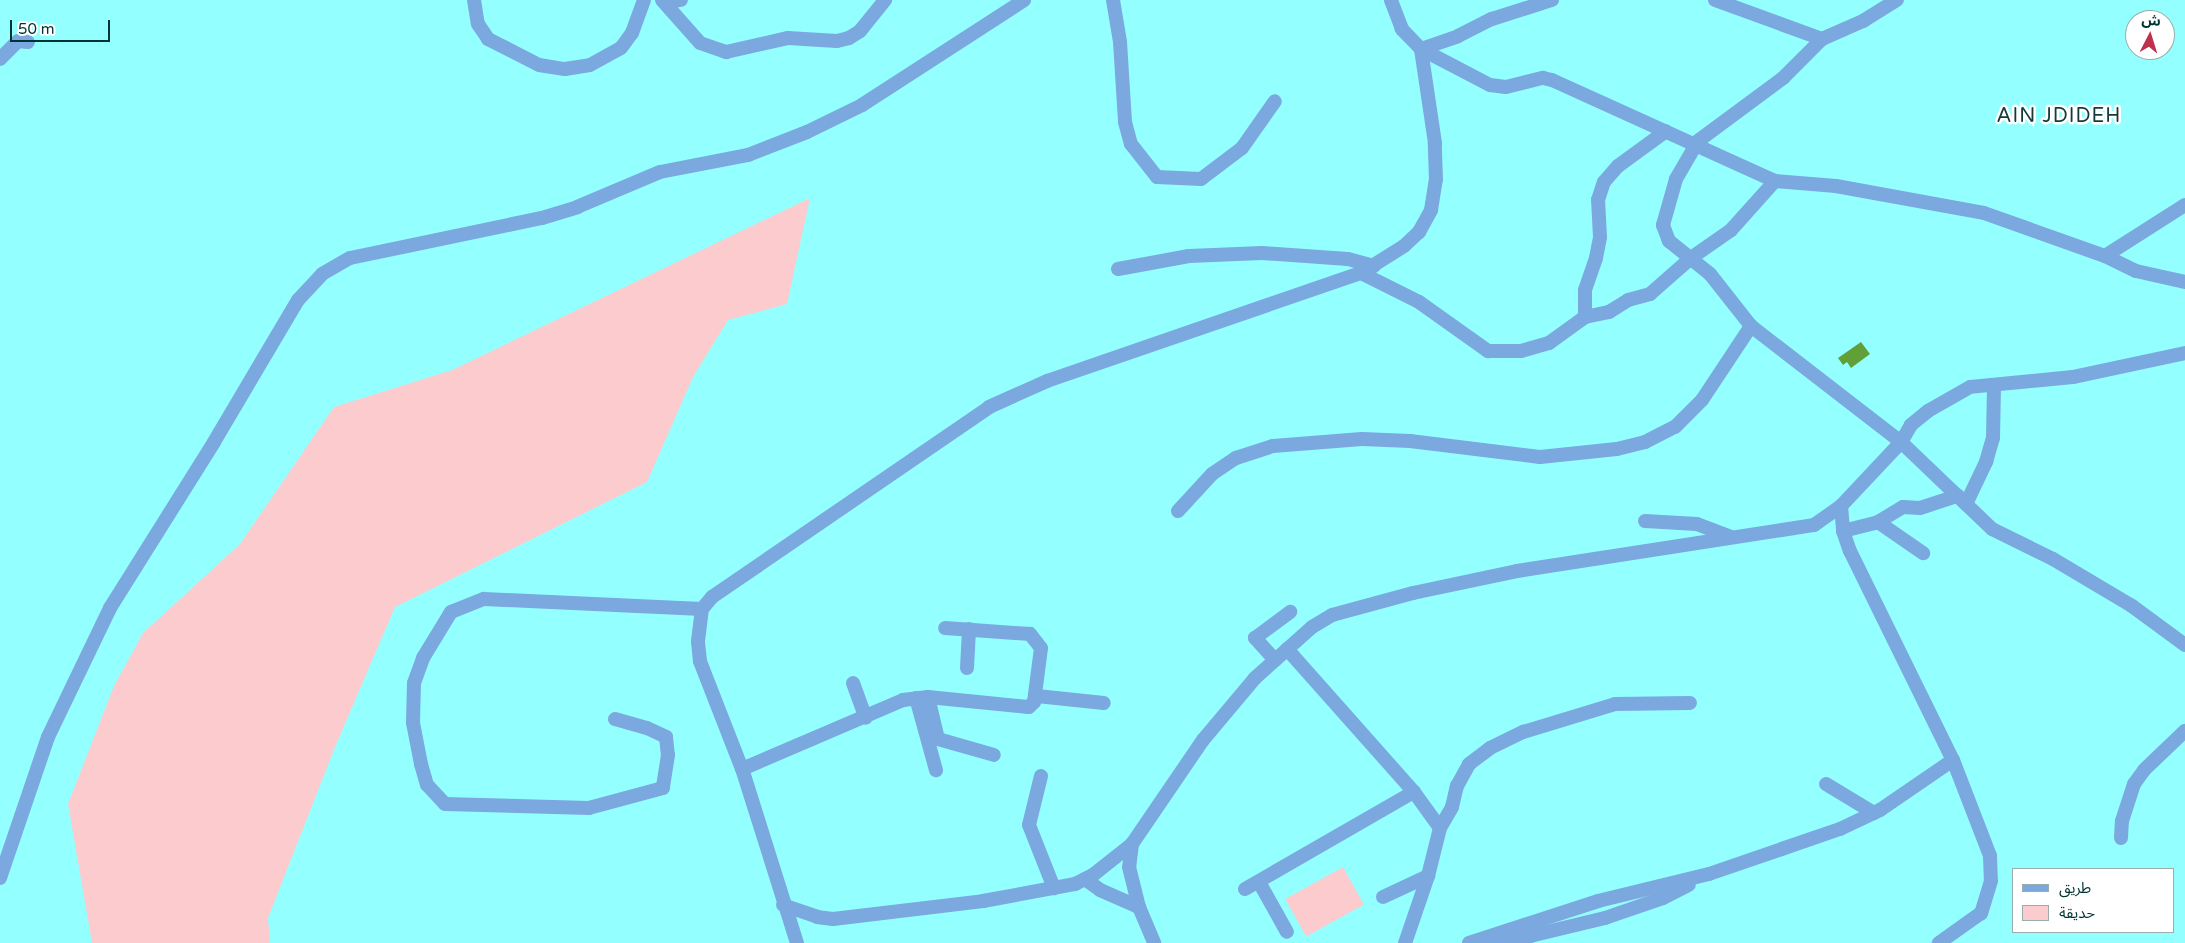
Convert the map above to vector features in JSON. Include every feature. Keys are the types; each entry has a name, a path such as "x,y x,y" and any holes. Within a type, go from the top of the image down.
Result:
{"street":[{"path":"474,0 478,24 488,39 539,65 565,69 595,63 620,48 632,33 644,0"},
{"path":"680,0 664,1 673,15 700,43 726,52 788,38 837,41 849,38 860,31 885,0"},
{"path":"0,878 48,737 110,608 214,442 298,300 322,274 350,258 542,218 577,207 660,172 748,155 798,136 862,105 1024,0"},
{"path":"1113,0 1120,42 1125,122 1131,144 1157,177 1201,179 1242,148 1275,101"},
{"path":"1390,0 1402,29 1421,49 1490,85 1506,87 1543,78 1552,80 1775,181 1836,186 1984,213 2105,256 2136,272 2185,282"},
{"path":"1421,49 1458,36 1492,19 1552,0"},
{"path":"1716,0 1822,39"},
{"path":"1897,0 1863,21 1822,39 1782,78 1716,124 1696,146 1676,180 1663,225 1669,241 1710,274 1751,326 1901,442 1992,529 2053,559 2132,606 2185,645"},
{"path":"0,59 18,41 28,42"},
{"path":"797,943 742,769 700,661 698,641 702,609 712,597 989,407 1047,381 1367,270 1419,232 1431,210 1436,180 1435,143 1421,49"},
{"path":"1585,317 1585,290 1596,258 1600,238 1598,200 1604,182 1618,166 1666,131"},
{"path":"1118,269 1189,256 1262,253 1348,259 1419,302 1488,351 1521,351 1549,343 1585,317 1609,312 1628,300 1650,294 1691,258 1731,230 1775,181"},
{"path":"2105,256 2185,205"},
{"path":"1178,511 1212,474 1236,458 1273,446 1362,439 1410,441 1540,457 1617,449 1646,442 1675,427 1702,400 1751,326"},
{"path":"784,904 817,917 833,919 1054,888 1085,879 1132,844 1203,740 1255,678 1287,649 1332,615 1360,606 1517,571 1731,537 1814,526 1841,506 1901,442 1911,425 1952,396 1970,388 2073,377 2185,353"},
{"path":"1843,531 1878,522 1903,507 1920,508 1962,500 1986,462 1993,438 1994,386"},
{"path":"1841,506 1843,531 1850,551 1953,760 1984,834 1990,856 1991,881 1981,913 1939,943"},
{"path":"1645,521 1697,524 1731,537"},
{"path":"1878,522 1923,553"},
{"path":"615,719 647,728 666,737 668,755 664,788 589,808 445,804 427,785 421,764 413,723 414,683 423,658 451,612 484,599 702,609"},
{"path":"1275,660 1255,638 1290,612"},
{"path":"742,769 866,718 922,698 1029,707 1037,696 1041,648 1034,638 1021,631 945,628"},
{"path":"967,668 970,628"},
{"path":"1287,649 1414,792 1440,828"},
{"path":"853,683 866,718"},
{"path":"1037,696 1104,703"},
{"path":"922,698 938,739 994,755"},
{"path":"922,698 936,770"},
{"path":"1405,943 1428,876 1440,828 1452,807 1457,786 1469,764 1490,748 1523,732 1615,704 1690,703"},
{"path":"2122,838 2122,821 2134,784 2144,770 2185,731"},
{"path":"1474,941 1598,901 1709,874 1840,830 1874,813 1953,760"},
{"path":"1041,776 1029,825 1054,888"},
{"path":"1826,784 1874,813"},
{"path":"1245,889 1414,792"},
{"path":"1132,844 1129,867 1139,907 1154,943"},
{"path":"1383,897 1428,876"},
{"path":"1085,879 1100,890 1139,907"},
{"path":"1259,882 1288,932"}],"green space":[{"path":"810,198 787,304 728,320 693,377 647,482 395,607 335,747 268,918 270,943 92,943 68,804 114,686 143,633 240,544 334,407 452,370"},
{"path":"1343,867 1364,905 1306,937 1285,899"}],"shaded area":[{"path":"1861,342 1870,354 1851,368 1847,362 1843,365 1838,358"}],"district":[{"name":"AIN JDIDEH","path":"2059,116"}]}
